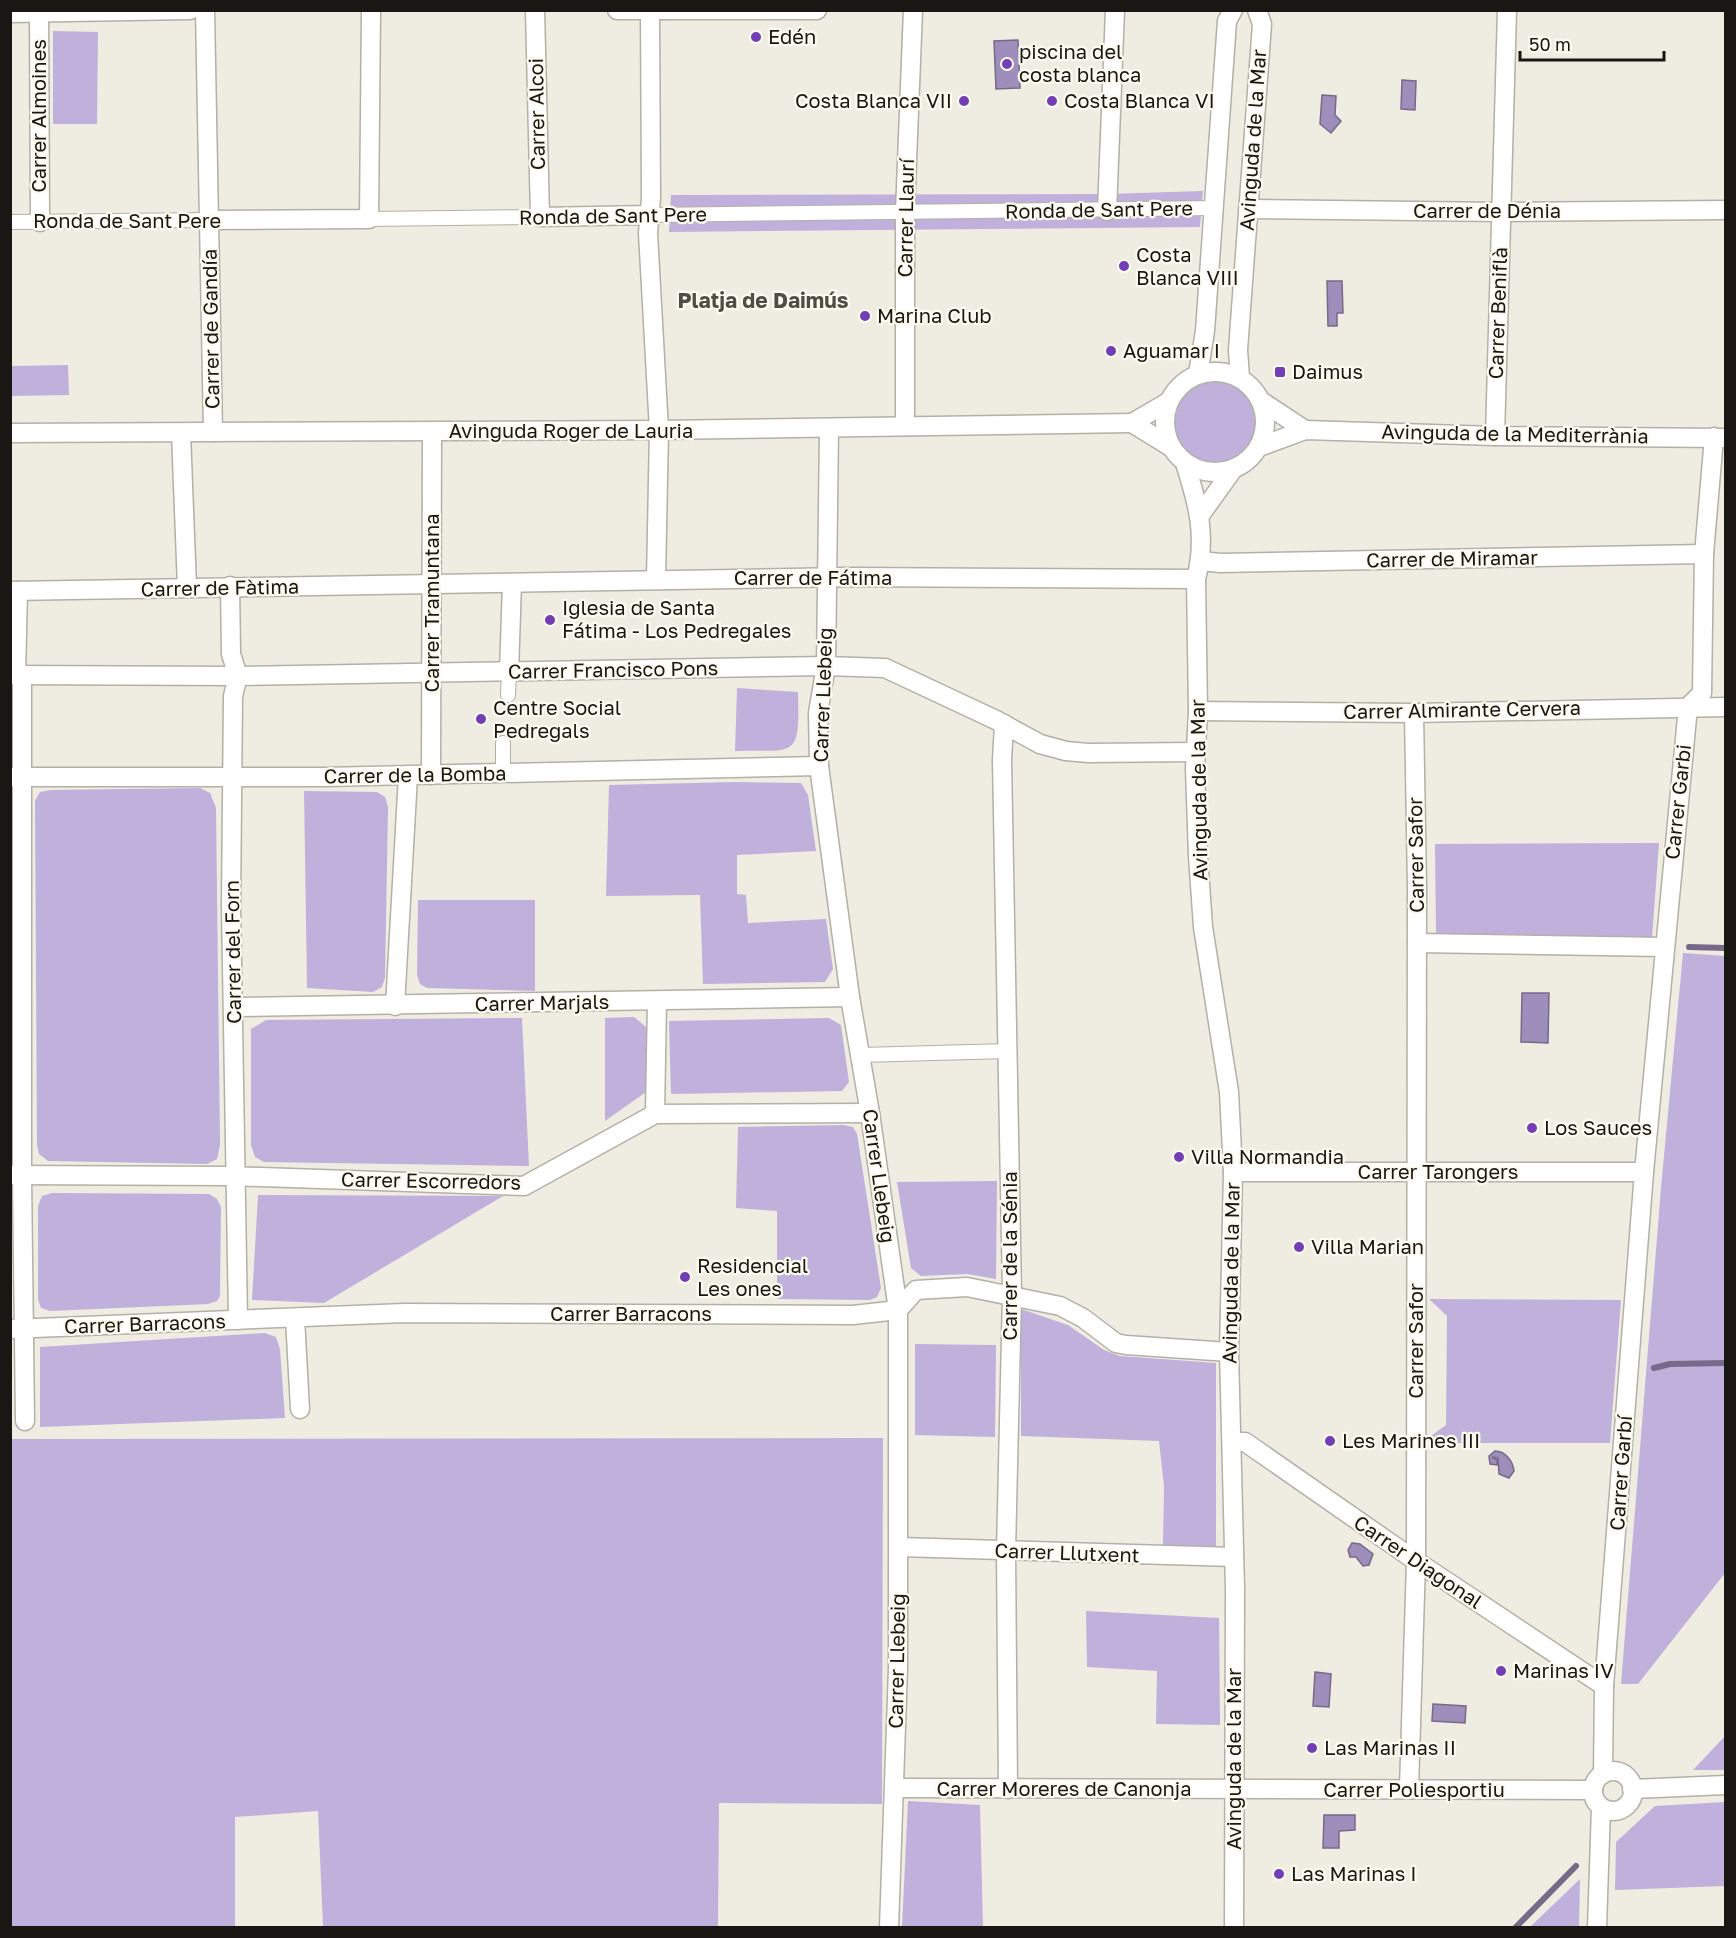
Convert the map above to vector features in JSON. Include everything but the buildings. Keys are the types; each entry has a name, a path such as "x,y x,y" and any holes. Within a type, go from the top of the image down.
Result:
{"street":[{"path":"10,13 190,10"},
{"name":"Carrer de Gandía","path":"205,10 213,432"},
{"path":"369,219 371,10"},
{"name":"Carrer Alcoi","path":"535,10 540,217"},
{"path":"617,10 817,10"},
{"name":"Carrer Llaurí","path":"905,426 905,212 913,10"},
{"path":"1107,211 1115,10"},
{"name":"Avinguda de la Mar","path":"1198,374 1205,330 1227,21 1233,10"},
{"path":"1240,10 1251,10"},
{"name":"Avinguda de la Mar","path":"1240,378 1238,350 1262,24 1257,10"},
{"name":"Carrer Beniflà","path":"1494,436 1507,10"},
{"name":"Carrer Almoines","path":"39,11 40,222"},
{"path":"650,11 649,215 659,430 656,580"},
{"name":"Ronda de Sant Pere","path":"10,222 1215,208"},
{"name":"Carrer de Dénia","path":"1248,209 1501,212 1725,210"},
{"path":"1171,447 1166,434 1164,417 1168,402 1175,390 1198,374 1212,371 1240,378 1252,387 1261,401 1265,416 1264,432 1258,447 1248,459 1234,468 1201,514"},
{"path":"1261,401 1305,430"},
{"path":"1168,402 1132,423 1171,447 1185,463 1210,471 1234,468"},
{"name":"Avinguda Roger de Lauria","path":"10,433 659,430 1132,423"},
{"name":"Carrer Llebeig","path":"829,428 826,666 818,713 819,766 850,997 861,1054 898,1310 899,1547 895,1788 889,1928"},
{"path":"1258,447 1305,430"},
{"name":"Avinguda de la Mediterrània","path":"1305,430 1494,436 1720,438"},
{"name":"Carrer Tramuntana","path":"431,775 432,432"},
{"path":"181,433 187,587"},
{"name":"Carrer Garbi","path":"1644,1172 1688,707 1702,693 1704,554 1720,438"},
{"name":"Avinguda de la Mar","path":"1185,463 1201,514 1201,561 1196,579 1198,711 1195,769 1198,856 1203,927 1229,1092 1233,1172 1229,1352 1234,1557 1234,1928"},
{"name":"Carrer de Miramar","path":"1201,561 1220,563 1704,554"},
{"name":"Carrer de Fátima","path":"430,585 826,578 1196,579"},
{"path":"508,695 512,583"},
{"name":"Carrer de Fàtima","path":"14,591 230,586 430,585"},
{"name":"Carrer del Forn","path":"230,586 231,654 238,676 233,696 231,905 238,1320"},
{"path":"14,591 17,1329 25,1421"},
{"name":"Carrer Francisco Pons","path":"16,675 238,676 826,666 885,668 1004,724 1040,744 1066,751 1088,753 1197,752"},
{"name":"Carrer Almirante Cervera","path":"1198,711 1414,713 1725,707"},
{"name":"Carrer Safor","path":"1409,1789 1416,1561 1417,943 1414,713"},
{"name":"Carrer de la Sénia","path":"1004,724 1002,760 1012,1294 1006,1551 1008,1788"},
{"path":"503,743 503,774"},
{"name":"Carrer de la Bomba","path":"16,778 408,776 819,766"},
{"path":"396,1006 408,776"},
{"path":"1417,943 1664,947"},
{"name":"Carrer Marjals","path":"234,1007 850,997"},
{"path":"655,1114 657,1001"},
{"path":"861,1054 1008,1051"},
{"name":"Carrer Escorredors","path":"16,1175 236,1176 524,1186 655,1114 870,1113"},
{"name":"Carrer Tarongers","path":"1233,1172 1644,1172"},
{"name":"Carrer Garbí","path":"1603,1774 1604,1686 1644,1172"},
{"path":"898,1310 916,1290 967,1287 1012,1294 1060,1306 1083,1318 1116,1342 1229,1352"},
{"name":"Carrer Barracons","path":"17,1329 404,1313 853,1315 898,1310"},
{"path":"295,1318 300,1409"},
{"name":"Carrer Diagonal","path":"1232,1442 1245,1442 1416,1561 1604,1686"},
{"name":"Carrer Llutxent","path":"899,1547 1234,1557"},
{"path":"1622,1773 1627,1777 1632,1789 1625,1806 1613,1811 1601,1807 1595,1800 1593,1790 1596,1780 1603,1774 1622,1773"},
{"path":"1632,1789 1725,1785"},
{"name":"Carrer Moreres de Canonja","path":"895,1788 1234,1789"},
{"name":"Carrer Poliesportiu","path":"1234,1789 1593,1790"},
{"path":"1597,1928 1601,1807"}],"shaded area":[{"path":"53,31 98,32 97,124 53,124"},
{"name":"piscina del costa blanca","path":"1018,40 1020,88 996,89 994,41"},
{"path":"1402,80 1416,81 1415,110 1401,109"},
{"path":"1322,95 1336,96 1335,115 1341,121 1331,133 1320,124"},
{"path":"1203,191 1200,227 669,232 671,195 1107,194"},
{"path":"1327,281 1342,281 1343,313 1337,313 1337,326 1328,326"},
{"path":"68,365 69,395 11,396 11,366"},
{"path":"1215,372 1234,375 1251,386 1262,403 1265,422 1262,441 1251,458 1234,469 1215,472 1196,469 1179,458 1168,441 1165,422 1168,403 1179,386 1196,375"},
{"path":"737,688 798,692 797,730 795,740 790,747 770,751 735,751"},
{"path":"801,783 808,795 816,851 737,855 737,894 746,895 748,923 826,919 833,969 825,982 703,984 700,895 606,896 609,785"},
{"path":"200,788 210,793 216,808 220,1145 217,1159 207,1164 48,1161 39,1154 37,1144 35,801 40,792 51,790"},
{"path":"304,791 377,792 385,797 388,807 385,978 382,987 373,992 307,988"},
{"path":"1659,843 1652,938 1436,936 1435,844"},
{"path":"418,900 535,900 535,991 427,988 420,984 417,975"},
{"path":"1683,953 1725,956 1725,1573 1638,1684 1621,1684 1661,1188"},
{"path":"1522,993 1549,993 1548,1043 1521,1042"},
{"path":"634,1017 646,1027 646,1092 605,1121 605,1018"},
{"path":"522,1018 529,1166 264,1162 255,1157 251,1145 251,1029 266,1020"},
{"path":"829,1018 841,1025 849,1082 842,1091 671,1094 669,1021"},
{"path":"843,1125 853,1127 857,1134 881,1288 877,1297 870,1300 777,1299 777,1211 736,1208 738,1127"},
{"path":"997,1181 996,1279 967,1274 921,1276 911,1268 897,1182"},
{"path":"52,1193 209,1194 217,1199 221,1207 220,1296 217,1301 208,1304 50,1311 41,1308 38,1299 38,1206 42,1196"},
{"path":"258,1195 503,1196 324,1303 252,1300"},
{"path":"1429,1299 1621,1300 1610,1443 1430,1443 1431,1436 1446,1425 1447,1316"},
{"path":"1021,1309 1068,1325 1104,1350 1120,1356 1216,1363 1216,1546 1163,1546 1164,1486 1159,1441 1021,1436"},
{"path":"265,1333 276,1337 280,1349 285,1418 40,1427 40,1347"},
{"path":"915,1344 996,1345 995,1437 915,1435"},
{"path":"883,1438 882,1804 719,1803 718,1927 323,1927 318,1811 235,1817 235,1927 11,1927 11,1439"},
{"path":"1495,1451 1508,1457 1512,1464 1514,1471 1509,1478 1499,1474 1498,1458 1492,1457 1497,1460 1497,1465 1490,1464 1489,1456"},
{"path":"1352,1543 1360,1544 1373,1554 1369,1565 1363,1566 1356,1557 1350,1557 1348,1550"},
{"path":"1086,1611 1219,1618 1220,1725 1156,1724 1157,1671 1087,1667"},
{"path":"1315,1672 1331,1674 1329,1707 1313,1706"},
{"path":"1433,1704 1466,1706 1465,1723 1432,1721"},
{"path":"1725,1736 1725,1770 1693,1770"},
{"path":"908,1801 980,1805 983,1927 902,1927"},
{"path":"1725,1802 1725,1886 1615,1890 1616,1842 1655,1806"},
{"path":"1324,1815 1355,1815 1355,1830 1339,1831 1339,1848 1323,1848"},
{"path":"1580,1879 1579,1927 1530,1927"}],"waterway":[{"path":"1689,947 1726,948"},
{"path":"1654,1368 1670,1364 1726,1363"},
{"path":"1515,1928 1576,1866"}],"place":[{"name":"Edén","path":"756,37"},
{"name":"piscina del costa blanca","path":"1007,64"},
{"name":"Costa Blanca VII","path":"964,101"},
{"name":"Costa Blanca VI","path":"1052,101"},
{"name":"Costa Blanca VIII","path":"1124,266"},
{"name":"Marina Club","path":"865,316"},
{"name":"Aguamar I","path":"1111,351"},
{"name":"Daimus","path":"1280,372"},
{"name":"Iglesia de Santa Fátima - Los Pedregales","path":"550,620"},
{"name":"Centre Social Pedregals","path":"481,719"},
{"name":"Los Sauces","path":"1532,1128"},
{"name":"Villa Normandia","path":"1179,1157"},
{"name":"Villa Marian","path":"1299,1247"},
{"name":"Residencial Les ones","path":"685,1277"},
{"name":"Les Marines III","path":"1330,1441"},
{"name":"Marinas IV","path":"1501,1671"},
{"name":"Las Marinas II","path":"1312,1748"},
{"name":"Las Marinas I","path":"1279,1874"}],"district":[{"name":"Platja de Daimús","path":"763,301"}]}
